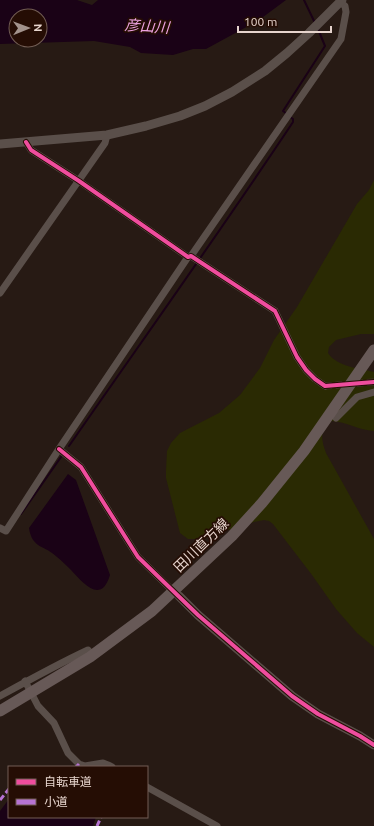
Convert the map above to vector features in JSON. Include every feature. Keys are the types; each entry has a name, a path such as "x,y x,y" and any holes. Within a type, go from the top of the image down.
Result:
{"main road":[{"name":"田川直方線","path":"176,594 262,503 304,451 374,350"},
{"name":"田川直方線","path":"0,718 64,681 124,637 153,614 243,535 309,456 374,362"},
{"name":"田川直方線","path":"0,711 124,637"}],"street":[{"path":"0,144 107,134 146,126 180,116 205,106 232,92 265,71 287,54 341,1 345,6 346,12 341,39 189,257 59,449 6,531 0,528"},
{"path":"0,293 105,143 107,134"},
{"path":"26,142 31,150 79,181 189,257 275,311 297,357 306,370 325,386"},
{"path":"336,418 357,397 374,392"},
{"path":"59,449 81,466 138,558 198,615 292,696 318,714 374,745"},
{"path":"0,696 27,684 70,658 88,650 92,655"},
{"path":"27,684 38,706 54,723 68,753 79,764 85,766 102,763 111,766"},
{"path":"148,788 216,826"}],"shaded area":[{"path":"374,180 374,334 361,334 336,340 329,347 328,353 332,358 343,364 374,372 374,431 332,421 323,431 322,439 326,453 374,539 374,647 357,633 336,609 312,575 273,524 269,521 264,520 254,522 198,539 188,539 180,533 166,478 166,471 167,451 171,443 180,433 219,413 240,395 260,368 274,340 297,307 357,204 369,190"}],"water":[{"name":"彦山川","path":"0,0 77,0 92,5 98,0 286,0 259,20 206,49 193,49 173,55 141,53 130,47 94,41 48,42 48,8 8,8 8,44 0,44"},
{"path":"68,474 76,480 110,575 102,589 92,589 86,585 64,563 36,543 31,535 29,528"},
{"path":"8,800 8,818 96,818 93,826 0,826 0,811"}],"waterway":[{"path":"304,0 315,23"},
{"path":"287,114 283,111 325,46 318,29"},
{"path":"69,446 293,122 293,119 290,117"},
{"path":"21,514 61,457"}],"tunnel":[{"path":"325,386 374,382"}],"marked path":[{"path":"0,800 8,790"},
{"path":"97,826 101,818"}],"cycle path":[{"path":"26,142 31,150 79,181 188,257 191,256 275,311 297,357 306,370 325,386 374,382"},
{"path":"59,449 81,467 138,557 198,615 292,696 318,714 374,745"}]}
